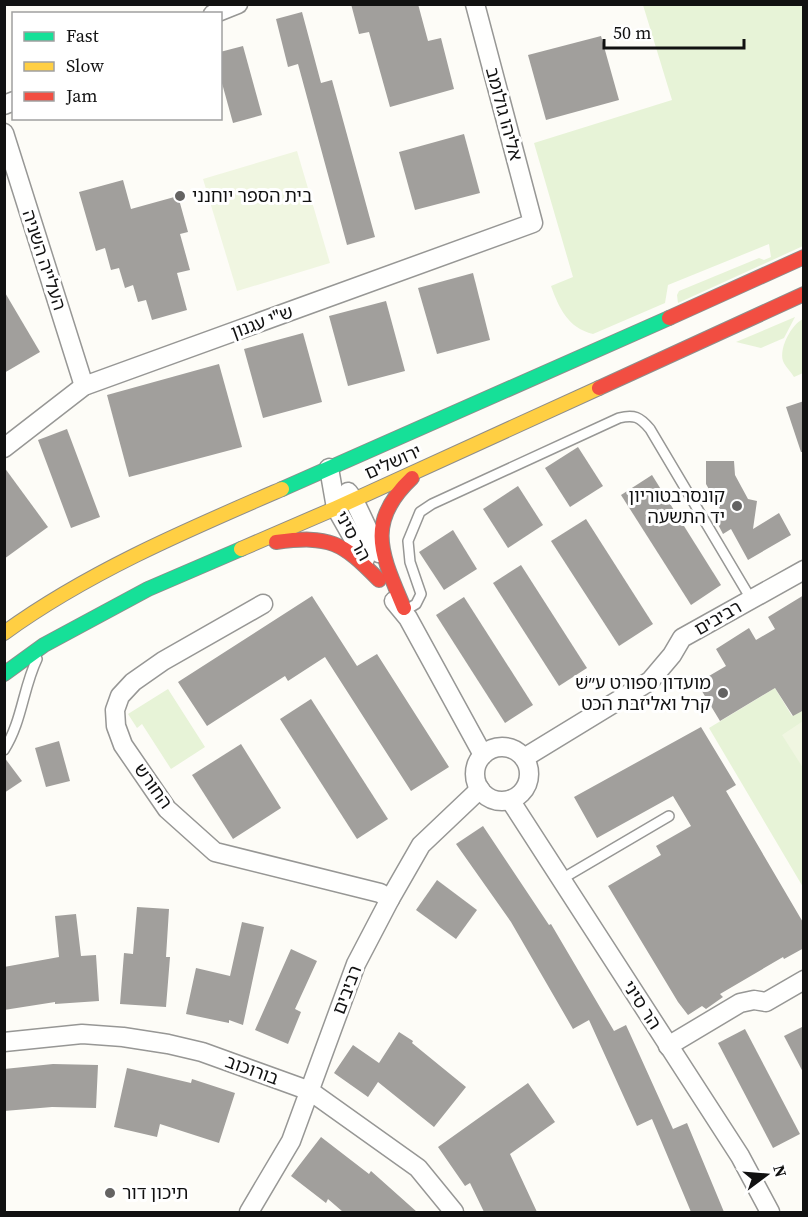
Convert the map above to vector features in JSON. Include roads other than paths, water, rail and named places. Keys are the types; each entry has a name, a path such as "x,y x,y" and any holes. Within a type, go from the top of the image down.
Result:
{"main road":[{"name":"ירושלים","path":"4,633 36,610 168,539 804,257"},
{"name":"ירושלים","path":"4,674 44,645 148,589 354,500 804,294"},
{"path":"404,610 387,567 381,540 381,526 384,513 400,488 425,468"},
{"path":"251,545 294,539 332,541 352,552 379,580"}],"street":[{"path":"218,12 238,4"},
{"name":"אליהו גולומב","path":"475,4 534,223"},
{"name":"העלייה השניה","path":"4,133 84,386"},
{"name":"ש\"י עגנון","path":"4,448 84,386 534,223"},
{"name":"הר סיני","path":"329,468 354,500 404,610 483,754"},
{"name":"הר סיני","path":"329,468 336,508 379,580 404,610"},
{"name":"רביבים","path":"524,758 650,681 672,655 682,638 804,570"},
{"name":"החורש","path":"263,604 163,661 133,682 120,696 116,710 116,726 123,745 168,809 215,852 380,893 390,899"},
{"path":"500,747 517,751 524,758 529,774 528,783 518,796 510,800 493,800 480,789 475,775 476,767 483,754 500,747"},
{"name":"רביבים","path":"249,1212 291,1141 356,964 390,899 421,845 480,789"},
{"name":"הר סיני","path":"510,800 740,1156 770,1212"},
{"path":"668,1046 740,1003 754,1000 766,1002 804,980"},
{"name":"בורוכוב","path":"4,1042 82,1034 168,1044 202,1052 310,1091 418,1168 454,1212"}],"lane":[{"path":"404,610 416,604 422,594 410,562 408,541 420,512 432,504 598,427 630,415 641,418 650,429 751,599"},
{"path":"4,750 23,704 28,678 44,645"},
{"path":"560,880 669,816"}],"place":[{"name":"בית הספר יוחנני","path":"180,196"},
{"name":"קונסרבטוריון יד התשעה","path":"737,506"},
{"name":"מועדון ספורט ע״שׁ קרל ואליזבת הכט","path":"723,693"},
{"name":"תיכון דור","path":"110,1193"}]}
